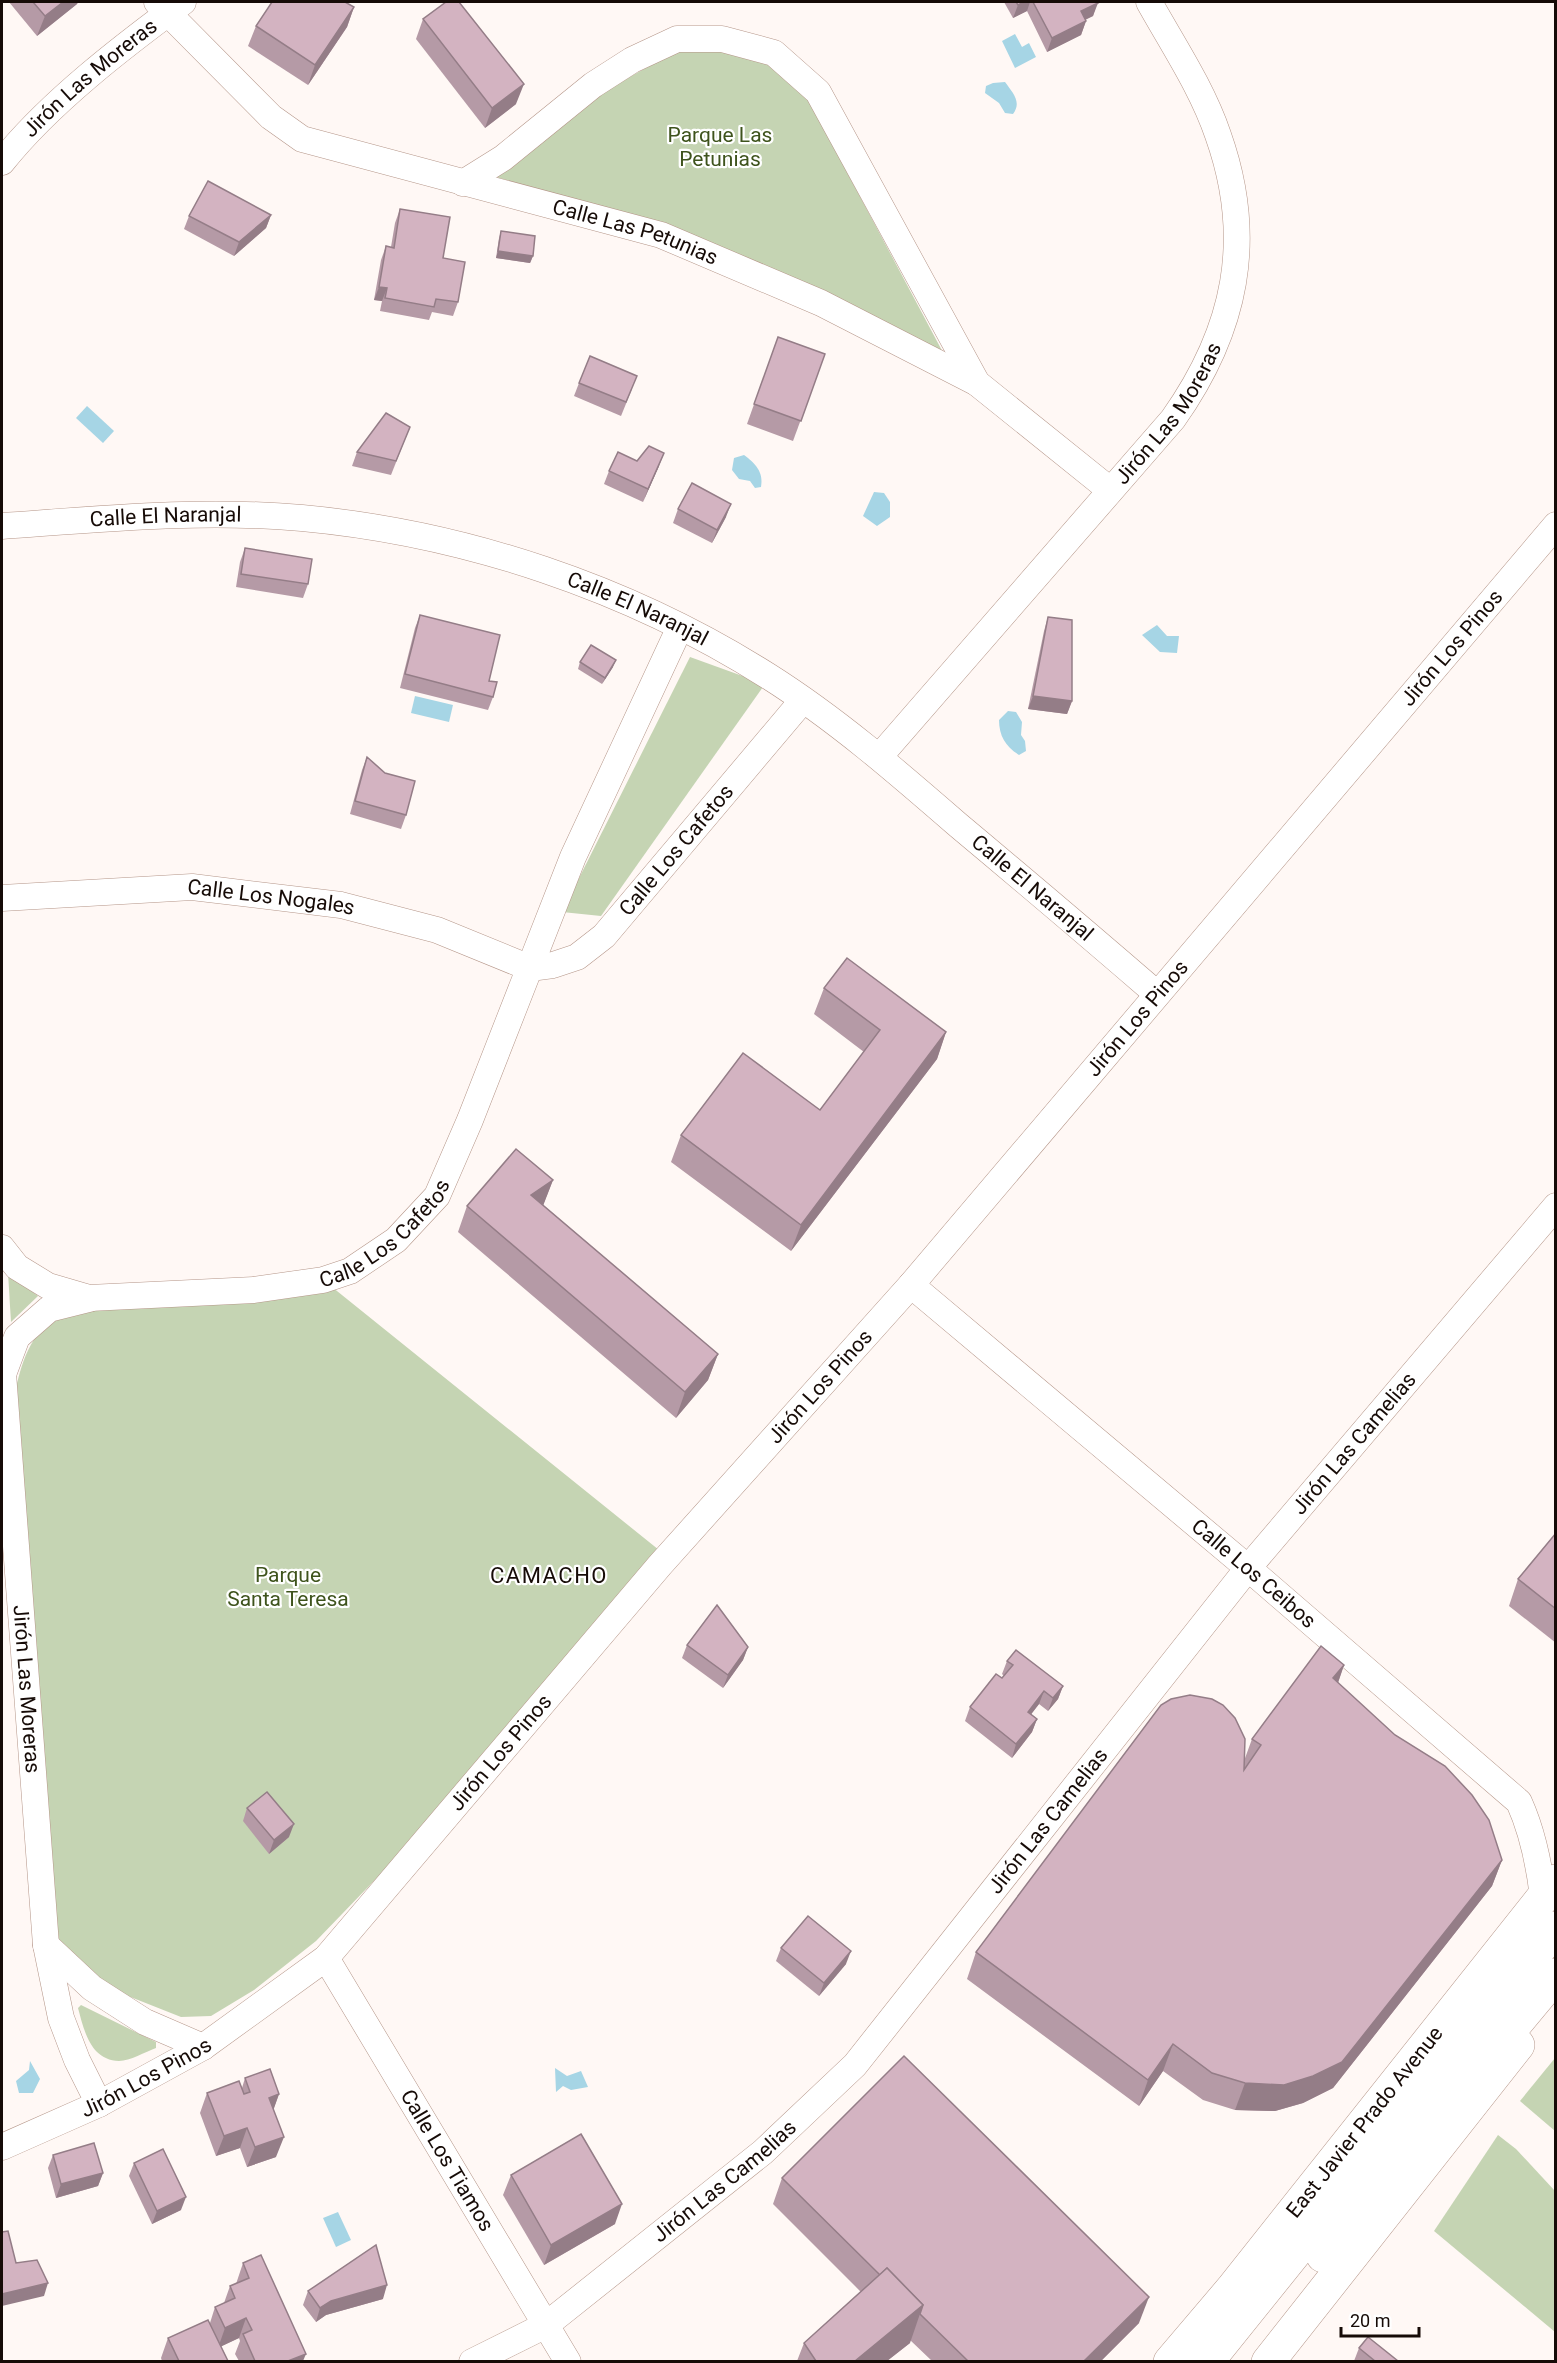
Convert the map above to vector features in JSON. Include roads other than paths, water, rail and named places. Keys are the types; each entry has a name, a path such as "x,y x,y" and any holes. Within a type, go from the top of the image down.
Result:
{"main road":[{"name":"East Javier Prado Avenue","path":"1170,2361 1232,2289 1549,1889"},
{"path":"1208,2361 1556,1928"},
{"path":"1235,2361 1556,1975"},
{"path":"1268,2361 1556,1997"}],"street":[{"name":"Jirón Las Moreras","path":"879,757 1173,419 1207,365 1228,310 1237,255 1235,197 1218,134 1204,101 1149,2"},
{"name":"Jirón Las Moreras","path":"2,162 21,139 63,99 169,6"},
{"name":"Calle Las Petunias","path":"169,6 271,117 303,139 463,183 554,204 661,235 821,303 977,382 1110,490"},
{"path":"463,183 503,158 593,85 632,60 676,39 722,39 774,53 818,92 977,382"},
{"name":"Calle El Naranjal","path":"2,526 193,513 303,518 364,526 477,550 528,565 607,594 680,627 736,657 803,700 879,757 1157,994"},
{"name":"Jirón Los Pinos","path":"2,2147 99,2104 203,2047 326,1958 660,1565 911,1285 1556,525"},
{"name":"Calle Los Cafetos","path":"2,1369 17,1338 49,1309 90,1298 254,1290 323,1280 350,1271 396,1240 437,1196 470,1120 573,857 680,627"},
{"name":"Calle Los Cafetos","path":"530,968 553,965 577,957 604,936 803,700"},
{"name":"Calle Los Nogales","path":"2,898 192,887 342,905 437,930 530,968"},
{"name":"Jirón Las Camelias","path":"472,2361 546,2325 763,2152 855,2065 1248,1568 1556,1206"},
{"name":"Calle Los Cafetos","path":"2,1248 17,1267 48,1286 90,1298"},
{"name":"Calle Los Ceibos","path":"911,1285 1248,1568 1519,1802 1530,1827 1549,1889"},
{"name":"Jirón Las Moreras","path":"2,1369 46,1945 62,2018 77,2060 99,2104"},
{"path":"46,1945 92,1988 145,2022 203,2047"},
{"name":"Calle Los Tiamos","path":"326,1958 568,2361"}],"water":[{"path":"1015,34 1022,47 1029,43 1036,57 1015,68 1002,41"},
{"path":"1005,82 1017,102 1013,114 1005,113 999,103 985,93 986,86"},
{"path":"87,406 114,431 103,443 76,418"},
{"path":"744,455 758,468 761,487 755,488 750,481 739,479 732,470 734,458"},
{"path":"874,492 884,493 890,502 890,517 877,526 863,516"},
{"path":"1157,625 1167,636 1179,636 1177,653 1160,652 1142,635"},
{"path":"415,696 453,705 449,722 411,713"},
{"path":"1008,711 1016,712 1022,722 1021,735 1025,741 1026,751 1019,755 1007,745 1000,731 999,720"},
{"path":"30,2061 40,2079 33,2093 19,2093 16,2081 29,2070"},
{"path":"555,2068 567,2076 581,2071 588,2087 571,2090 563,2086 556,2092"},
{"path":"338,2212 351,2240 336,2247 323,2218"}],"district":[{"name":"CAMACHO","path":"549,1575"}],"park label":[{"name":"Parque Las Petunias","path":"720,147"},
{"name":"Parque Santa Teresa","path":"288,1587"}]}
